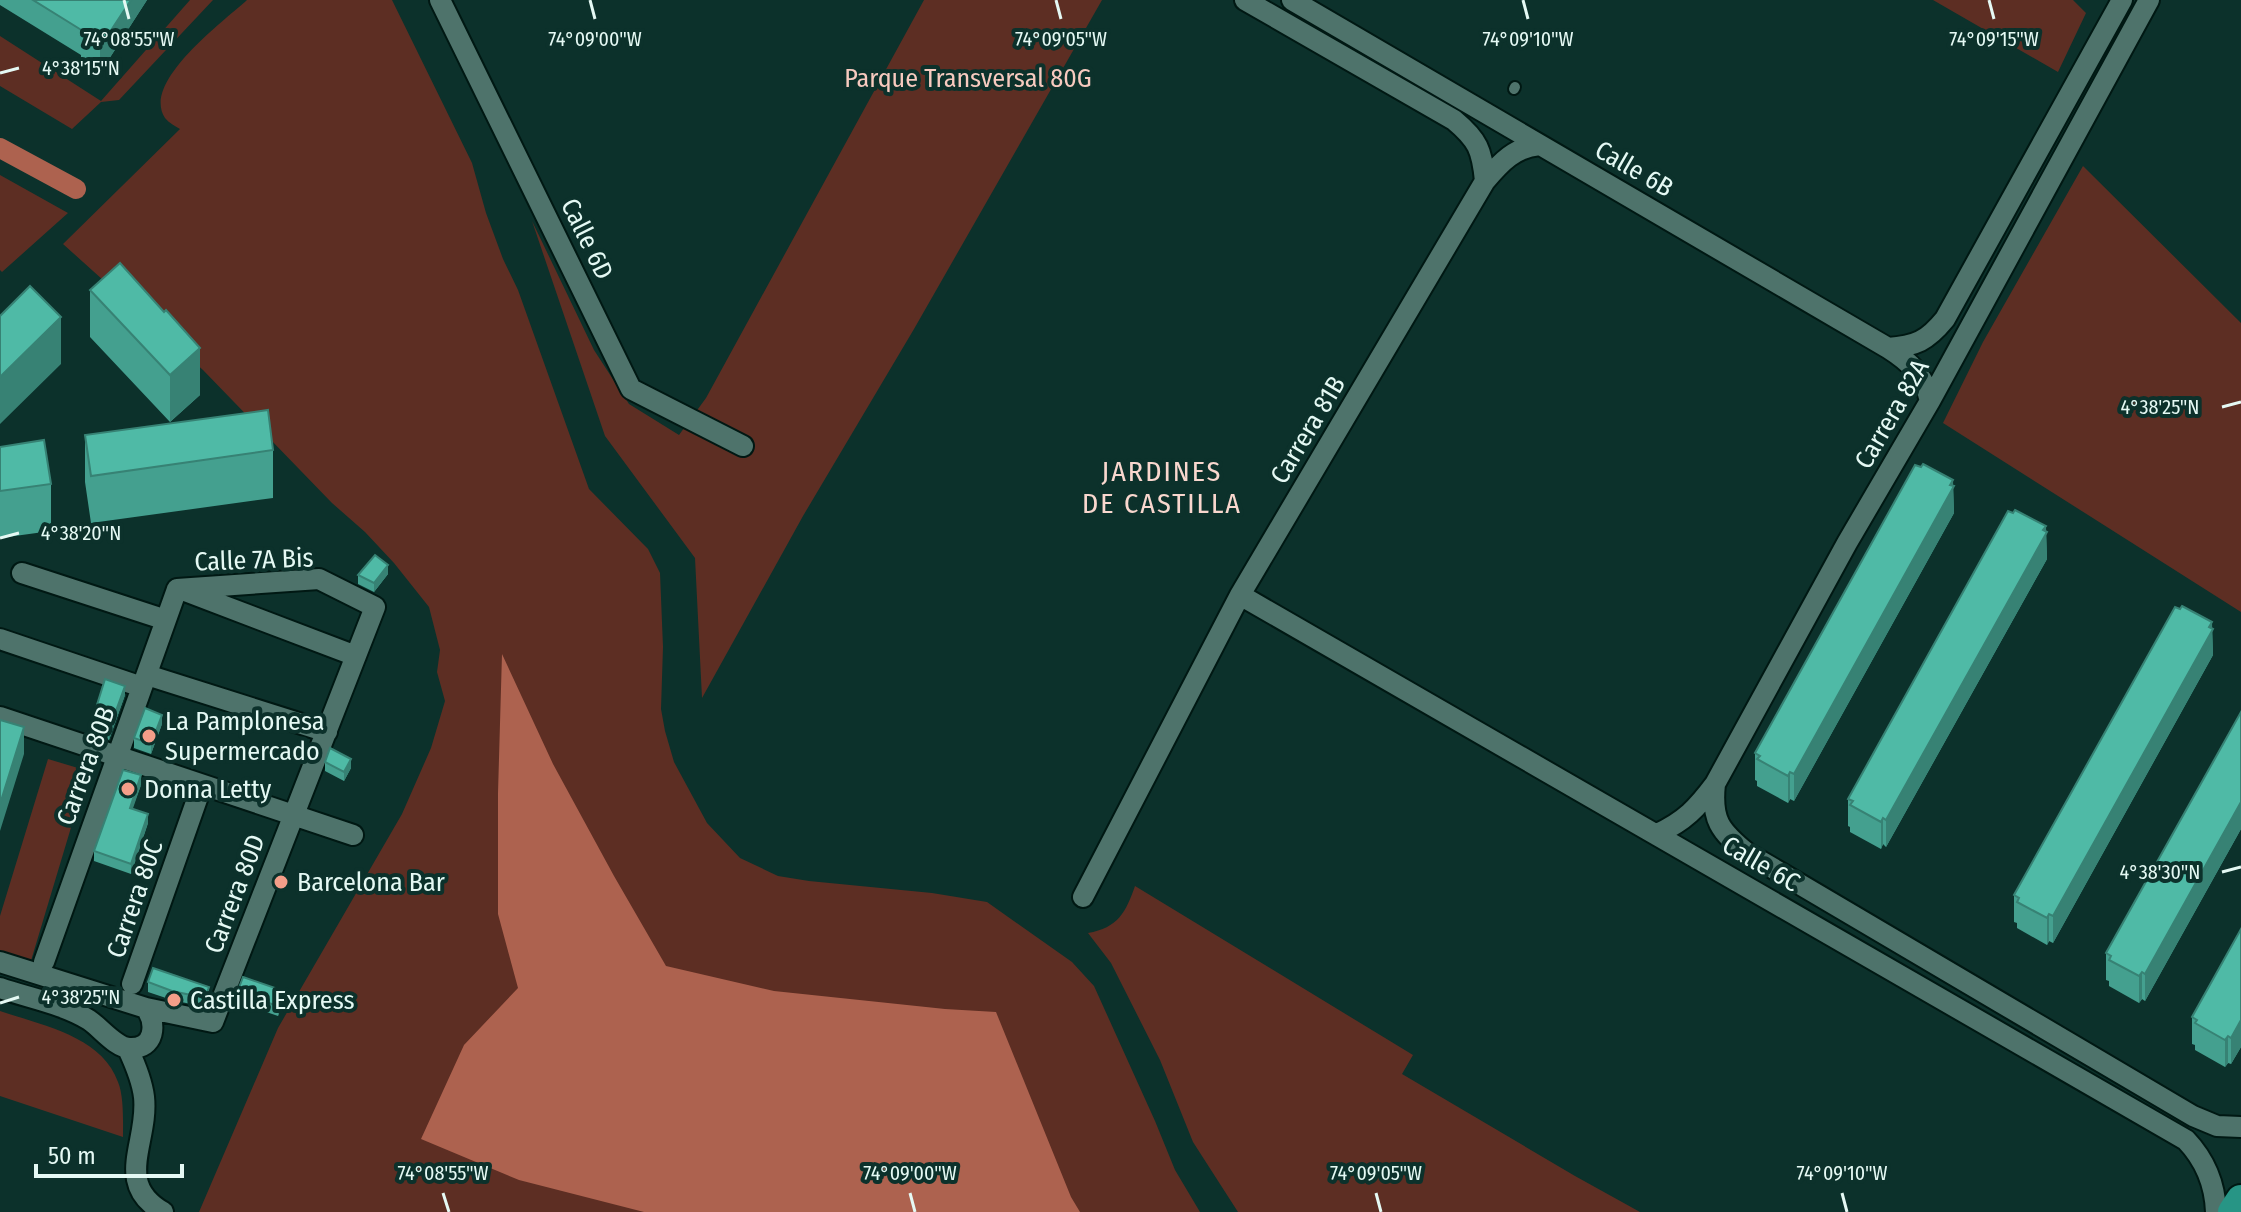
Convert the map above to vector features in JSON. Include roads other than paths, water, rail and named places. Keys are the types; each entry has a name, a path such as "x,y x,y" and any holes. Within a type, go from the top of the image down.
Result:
{"main road":[{"path":"2233,1212 2241,1200"}],"street":[{"name":"Calle 6D","path":"440,0 631,389 743,446"},
{"path":"1245,0 1454,120 1477,141 1485,181"},
{"name":"Calle 6B","path":"1292,0 1888,348 1917,370 1926,384 1930,401"},
{"name":"Carrera 82A","path":"1888,348 1910,346 1927,339 1945,319 2122,0"},
{"name":"Carrera 82A","path":"1657,834 1689,815 1715,784 1847,543 1930,401 2149,0"},
{"name":"Carrera 81B","path":"1083,897 1240,595 1485,181 1516,151 1540,145"},
{"path":"22,573 166,620"},
{"name":"Calle 7A Bis","path":"177,589 319,579 375,607"},
{"path":"177,589 356,656"},
{"name":"Carrera 80B","path":"44,962 177,589"},
{"name":"Calle 6C","path":"1240,595 2186,1140 2205,1165 2211,1180 2216,1212"},
{"name":"Carrera 80D","path":"146,1008 213,1022 375,607"},
{"path":"0,639 327,732"},
{"path":"0,719 353,835"},
{"name":"Calle 6C","path":"1715,784 1713,799 1720,828 1747,853 2193,1116 2217,1126 2241,1127"},
{"name":"Carrera 80C","path":"132,984 202,785"},
{"path":"0,962 146,1008 152,1016 154,1027 150,1041 128,1049"},
{"path":"0,988 70,1010 128,1049 144,1096 144,1121 134,1171 138,1189 149,1204 163,1212"}],"waterway":[{"path":"0,148 76,189"}],"place":[{"name":"La Pamplonesa Supermercado","path":"149,736"},
{"name":"Donna Letty","path":"128,789"},
{"name":"Barcelona Bar","path":"281,882"},
{"name":"Castilla Express","path":"174,1000"}],"district":[{"name":"JARDINES DE CASTILLA","path":"1162,487"}],"park label":[{"name":"Parque Transversal 80G","path":"968,78"}]}
